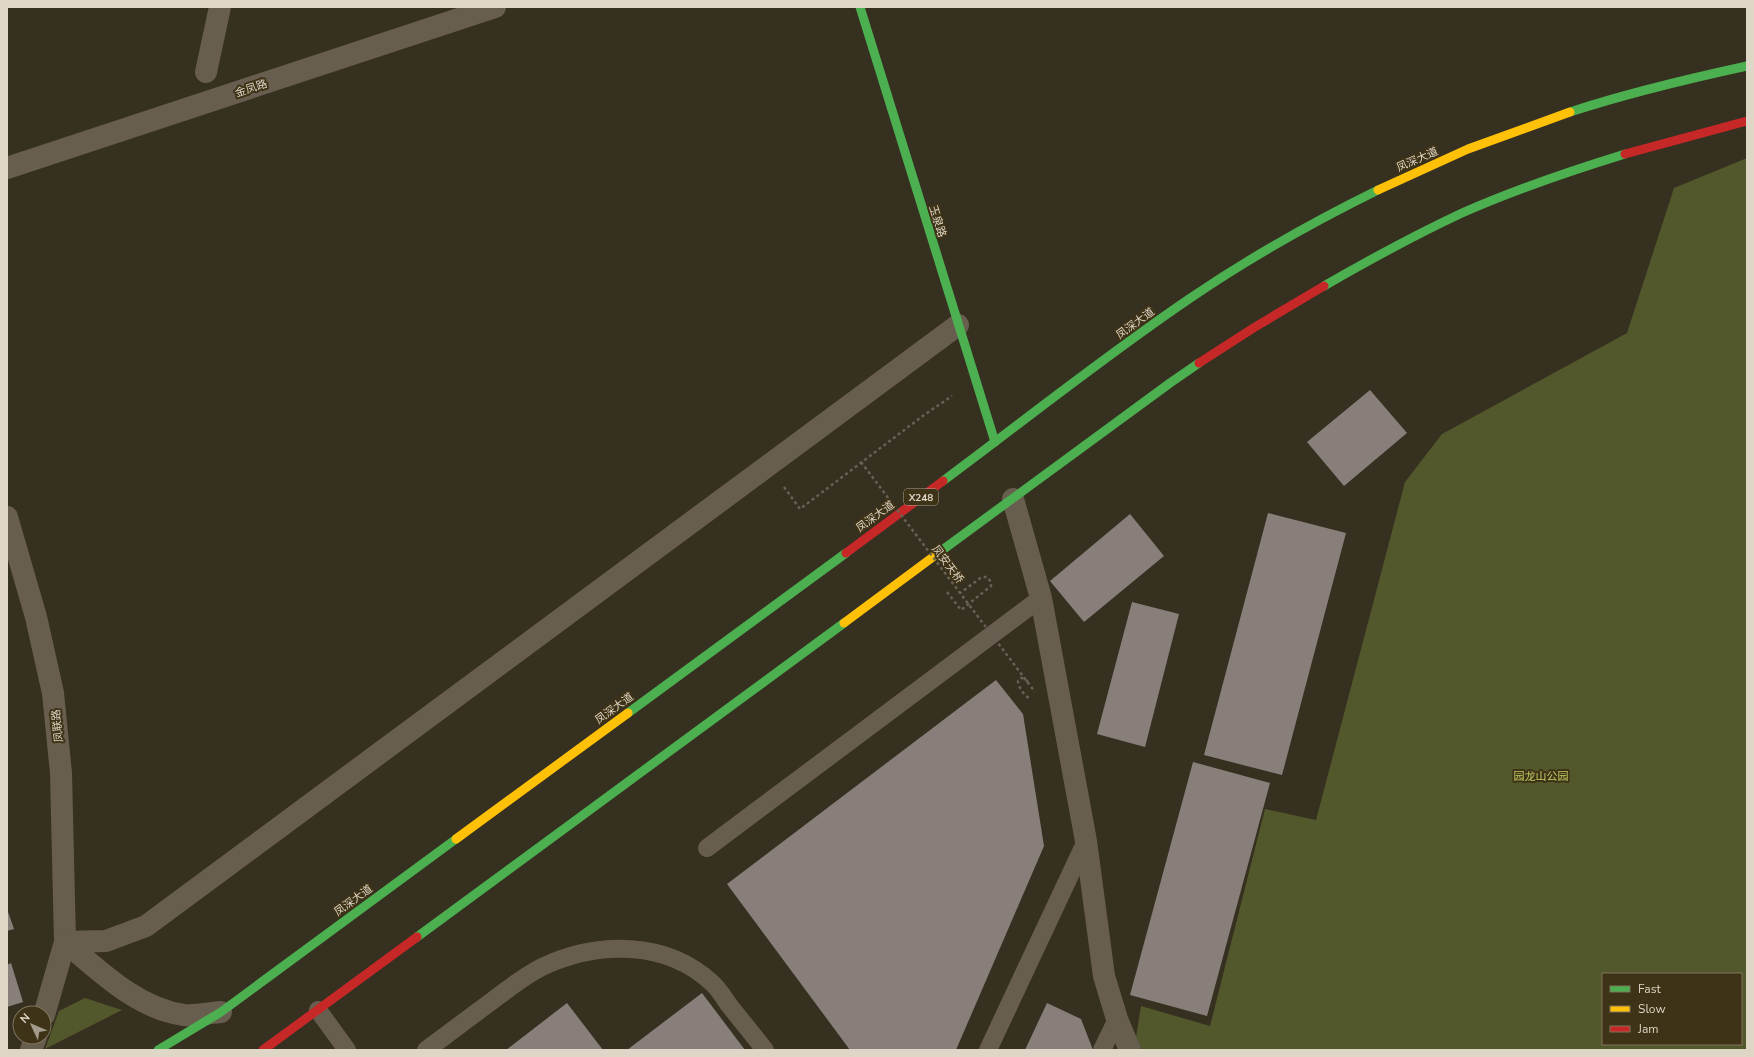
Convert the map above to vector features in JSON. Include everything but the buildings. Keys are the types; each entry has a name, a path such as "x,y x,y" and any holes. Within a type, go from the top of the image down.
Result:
{"main road":[{"name":"玉泉路","path":"860,7 995,442"},
{"name":"凤深大道","path":"158,1050 221,1012 995,442 1146,329 1213,283 1315,222 1461,152 1537,123 1623,96 1747,66"},
{"path":"263,1050 1170,383 1236,338 1304,296 1374,257 1483,204 1557,176 1672,139 1747,121"}],"street":[{"path":"206,72 220,7"},
{"name":"金凤路","path":"7,168 495,7"},
{"path":"65,942 106,941 146,926 958,325"},
{"path":"1013,499 1041,598 1086,841 1104,976 1117,1019 1130,1050"},
{"name":"凤联路","path":"7,517 36,617 53,693 61,773 65,942 47,1005"},
{"path":"65,942 125,990 154,1006 184,1015 221,1012"}],"lane":[{"path":"707,848 1041,598"},
{"path":"988,1050 1086,841"},
{"path":"426,1050 519,981 542,967 568,957 592,951 616,948 643,950 669,956 694,968 713,984 765,1050"},
{"path":"318,1010 348,1050"},
{"path":"1102,1050 1117,1019"}],"path":[{"path":"800,509 924,415 976,381"},
{"name":"凤安天桥","path":"861,462 1036,694"},
{"path":"947,592 961,610 991,586 991,582 987,577 982,577 960,593"},
{"path":"1021,678 1025,679 1036,694 1032,699 1028,698 1018,685 1018,681 1021,678"}],"green space":[{"name":"园龙山公园","path":"1747,158 1747,1050 1142,1050 1136,1037 1141,1006 1210,1026 1265,809 1316,820 1405,482 1442,434 1627,333 1674,188"},
{"path":"85,998 122,1010 45,1049 46,1045 52,1045 52,1030 59,1011"}],"traffic: fast":[{"path":"860,7 995,442"},
{"path":"1570,112 1658,87 1747,66"},
{"path":"1324,286 1392,248 1462,213 1542,181 1625,154"},
{"path":"943,481 1096,366 1189,299 1282,241 1378,190"},
{"path":"941,551 1199,363"},
{"path":"628,713 846,553"},
{"path":"417,937 844,623"},
{"path":"158,1050 221,1012 456,839"}],"traffic: slow":[{"path":"1378,190 1468,149 1570,112"},
{"path":"844,623 941,551"},
{"path":"456,839 628,713"}],"traffic: jam":[{"path":"1625,154 1747,121"},
{"path":"1199,363 1255,327 1324,286"},
{"path":"846,553 943,481"},
{"path":"263,1050 417,937"}]}
